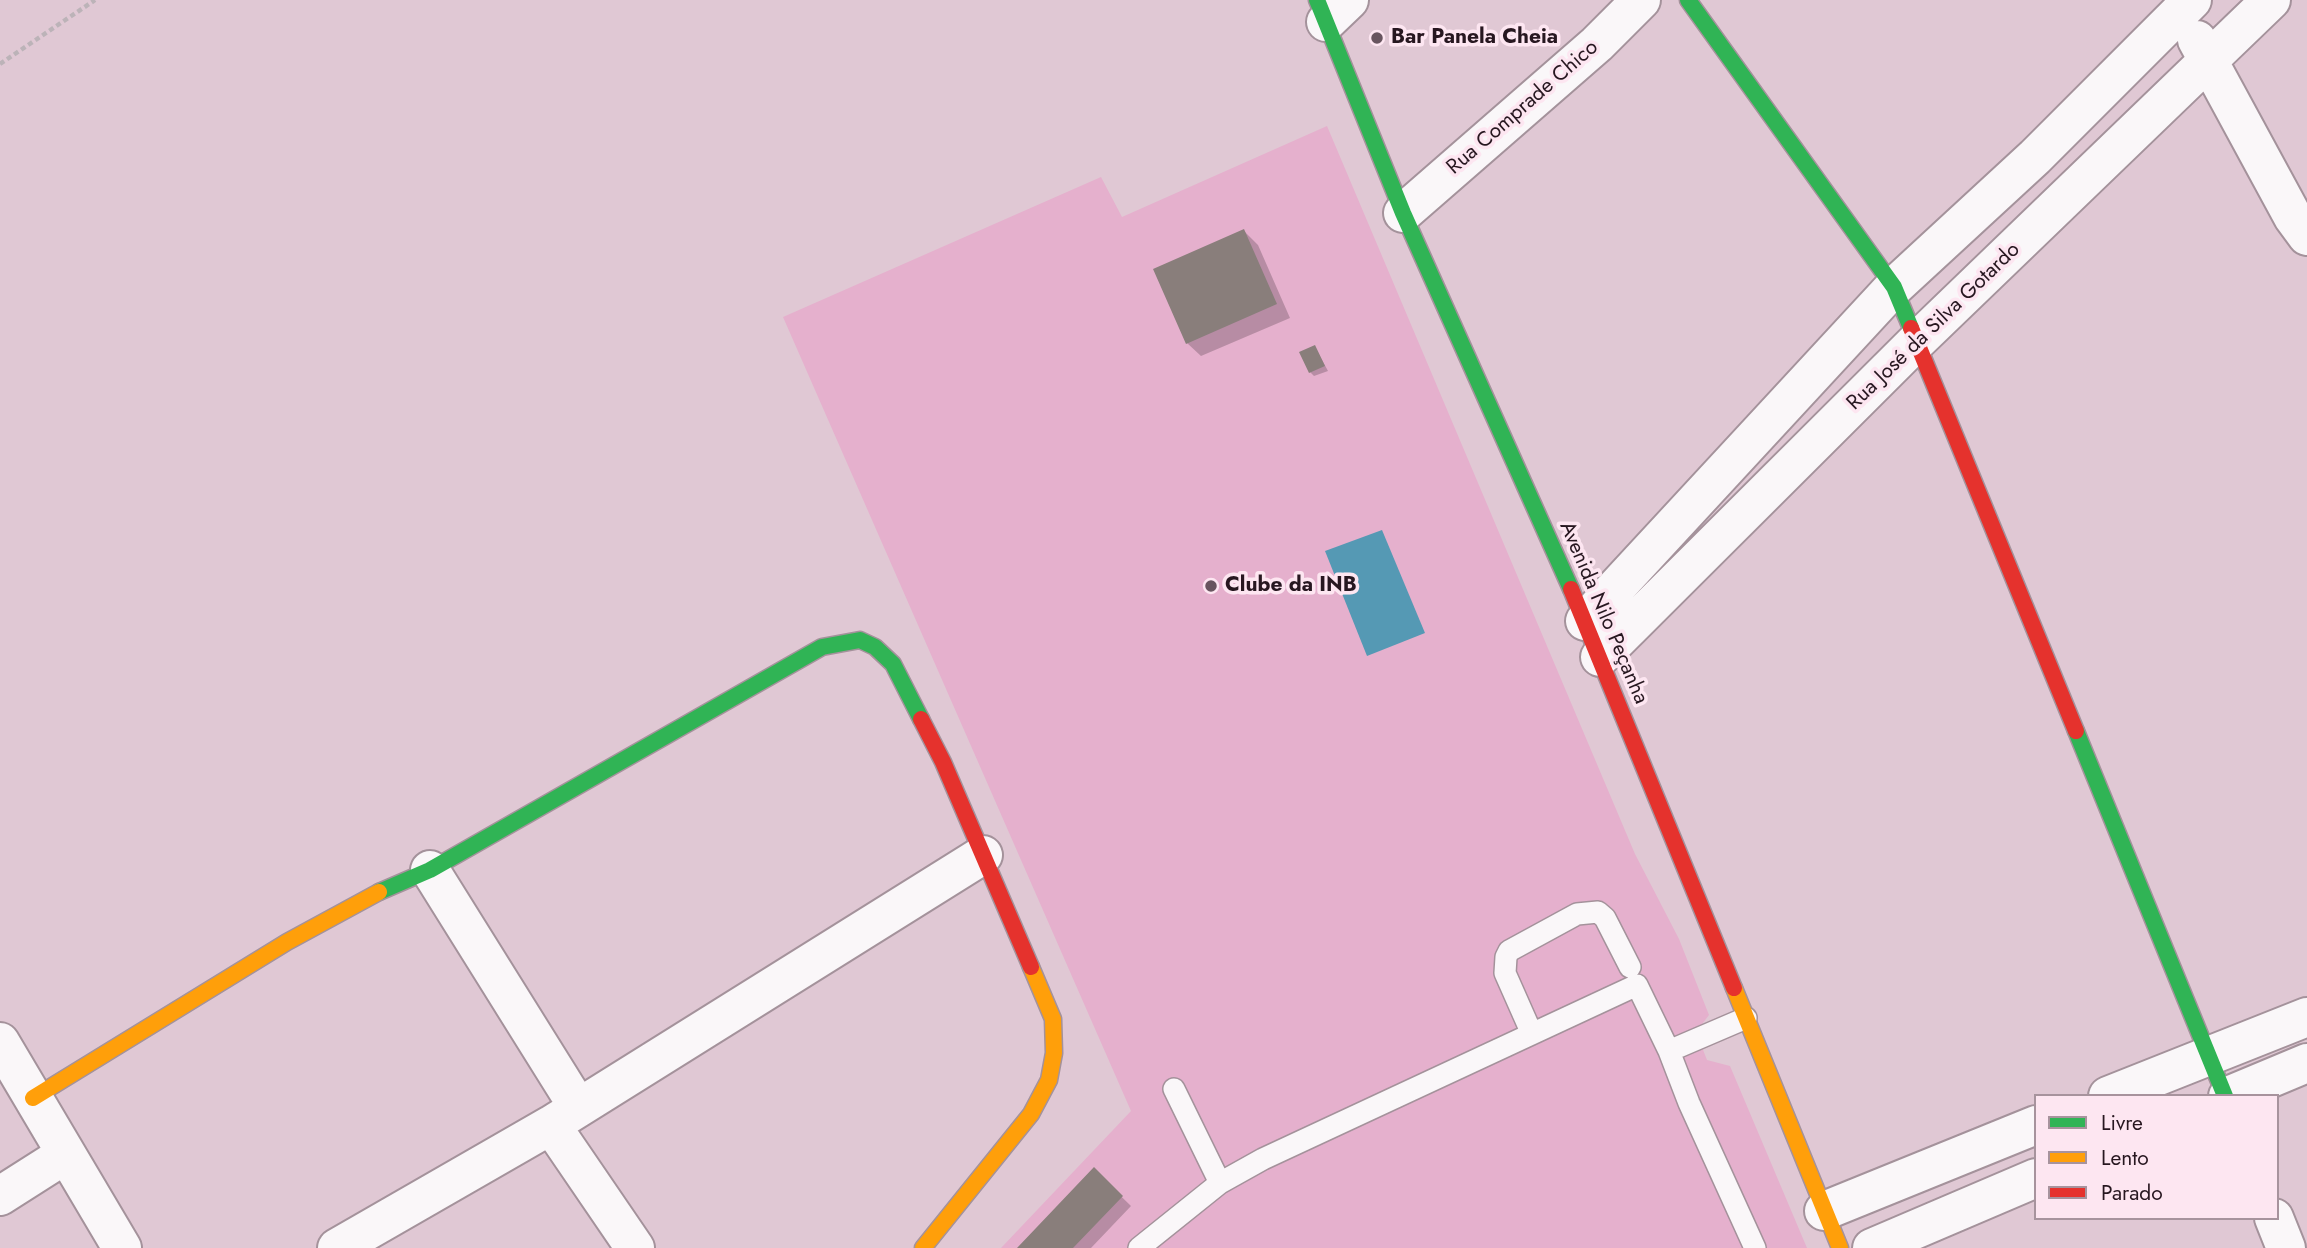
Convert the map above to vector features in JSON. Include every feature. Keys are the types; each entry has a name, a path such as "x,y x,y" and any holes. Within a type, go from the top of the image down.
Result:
{"street":[{"name":"Rua Comprade Chico","path":"1403,213 1597,44 1641,0"},
{"path":"1688,0 1894,287 2226,1094"},
{"name":"Rua José da Silva Gotardo","path":"1600,657 1916,342 2271,0"},
{"path":"1585,621 1894,287 2035,157 2186,6 2208,62 2293,216 2307,236"},
{"name":"Avenida Nilo Peçanha","path":"1331,7 1403,213 1585,621 1840,1248"},
{"path":"33,1098 287,942 390,886 430,870 822,647 860,640 875,647 893,664 943,762 1053,1018 1054,1053 1049,1080 1031,1114 923,1248"},
{"path":"337,1248 564,1116 983,855"},
{"path":"430,870 635,1248"},
{"path":"2113,1094 2307,1017"},
{"path":"0,1042 122,1248"},
{"path":"2232,1094 2307,1063"},
{"path":"1824,1211 2034,1126"},
{"path":"0,1196 66,1154"},
{"path":"1872,1248 2034,1179"},
{"path":"2275,1220 2286,1248"}],"lane":[{"path":"1532,1034 1505,973 1509,951 1577,914 1598,912 1605,918 1630,967"},
{"path":"1139,1248 1220,1183 1263,1159 1637,985 1669,1051 1689,1103 1755,1248"},
{"path":"1669,1051 1746,1018"},
{"path":"1174,1089 1220,1183"}],"path":[{"path":"0,64 95,0"}],"shaded area":[{"name":"Clube da INB","path":"1327,126 1635,854 1679,939 1709,1015 1696,1032 1707,1060 1730,1066 1807,1248 1001,1248 1131,1111 783,317 1101,177 1122,217"}],"water":[{"path":"1382,530 1425,633 1367,656 1325,551"}],"building":[{"path":"1244,229 1277,304 1186,344 1153,269"},
{"path":"1315,345 1325,366 1309,373 1299,352"},
{"path":"1094,1167 1123,1196 1073,1248 1017,1248"}],"traffic: fast":[{"path":"1317,0 1403,213 1571,589"},
{"path":"1688,0 1894,287 1911,328"},
{"path":"379,892 430,870 822,647 860,640 875,647 893,664 921,719"},
{"path":"2076,731 2224,1094"}],"traffic: slow":[{"path":"33,1098 287,942 379,892"},
{"path":"923,1248 1031,1114 1049,1080 1054,1053 1053,1019 1031,967"},
{"path":"1734,988 1840,1248"}],"traffic: jam":[{"path":"1911,328 2076,731"},
{"path":"1571,589 1734,988"},
{"path":"921,719 943,762 1031,967"}],"place":[{"name":"Bar Panela Cheia","path":"1377,38"},
{"name":"Clube da INB","path":"1211,586"}]}
